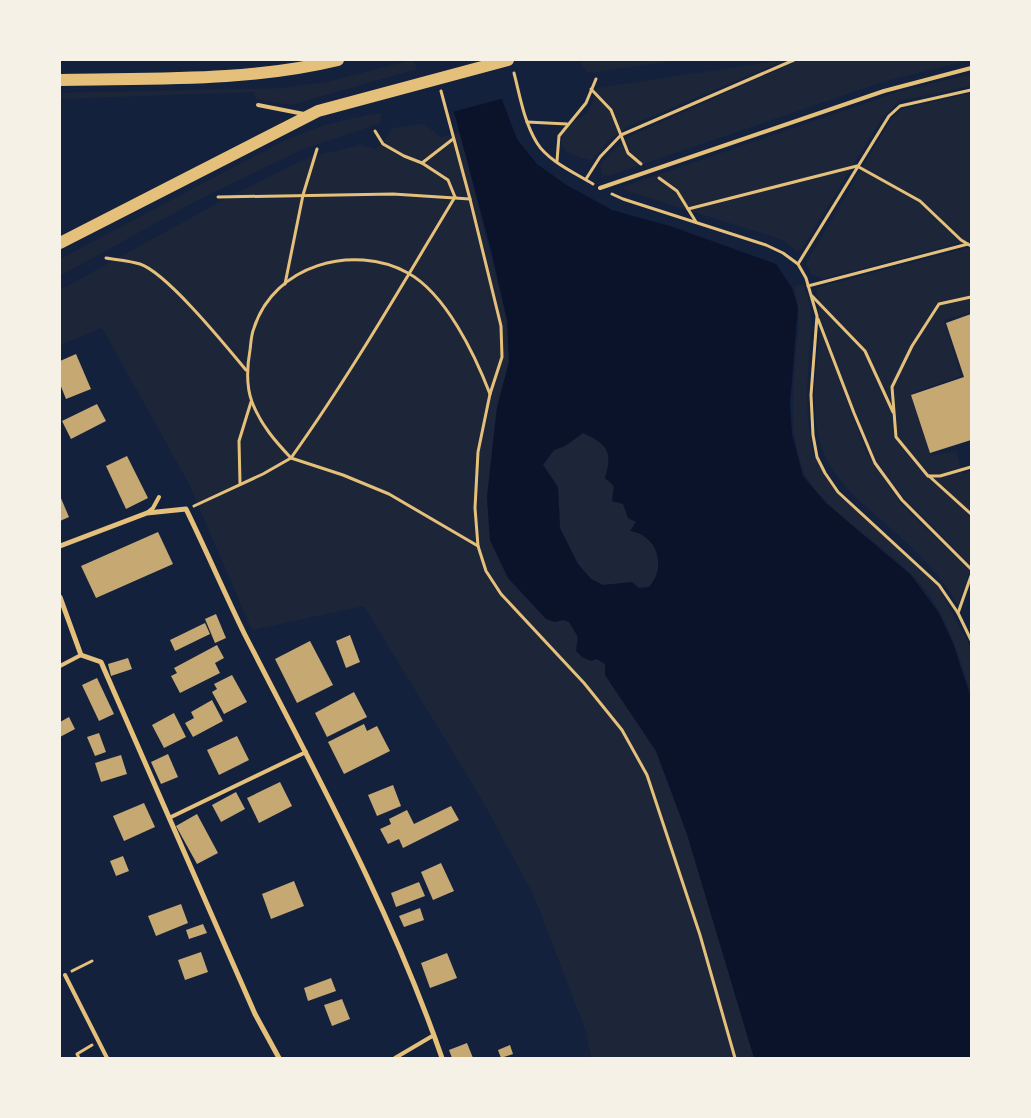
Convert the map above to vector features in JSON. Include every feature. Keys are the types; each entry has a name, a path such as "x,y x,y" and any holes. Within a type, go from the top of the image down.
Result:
{"main road":[{"path":"60,80 204,76 302,69 338,60"},
{"path":"60,244 308,115 511,64"}],"street":[{"path":"60,546 147,512 186,509 243,630 306,752 380,906 417,988 442,1058"},
{"path":"60,597 81,655 101,662 255,1014 279,1058"}],"lane":[{"path":"600,188 648,170 884,91 971,68"},
{"path":"258,105 308,115"},
{"path":"147,512 153,508 159,497"},
{"path":"60,666 81,655"},
{"path":"169,818 306,752"},
{"path":"65,975 107,1058"},
{"path":"395,1058 434,1035"}],"path":[{"path":"586,180 600,157 622,135 794,60"},
{"path":"511,64 527,122 538,144 557,161 586,180 623,199 766,245 783,253 798,264 808,286 817,316 854,413 875,463 902,500 971,569"},
{"path":"557,161 559,136 586,103 596,79"},
{"path":"591,89 611,110 628,153 677,191 696,222"},
{"path":"798,264 889,116 900,106 971,90"},
{"path":"448,120 470,199 500,326 502,357 490,394 478,452 475,508 478,546 486,571 501,594 584,683 622,730 647,775 700,936 735,1058"},
{"path":"527,122 568,124"},
{"path":"375,131 383,144 404,156 422,163 448,180 456,197"},
{"path":"422,163 454,139"},
{"path":"285,285 303,195 317,149"},
{"path":"688,209 857,166 920,201 970,244"},
{"path":"218,197 393,194 470,199"},
{"path":"186,509 262,474 291,458 346,377 456,197"},
{"path":"808,286 970,244"},
{"path":"106,258 142,264 165,282 206,322 247,370"},
{"path":"478,546 389,494 343,475 291,458 270,436 252,401 247,370 254,328 266,304 303,270 340,259 373,262 408,273 433,295 458,327 477,362 490,394"},
{"path":"811,294 865,351 895,415"},
{"path":"971,297 939,304 912,346 892,387 896,437 928,476 971,514"},
{"path":"817,316 811,395 813,435 818,457 825,474 838,492 939,584 958,613 971,640"},
{"path":"240,484 239,441 252,401"},
{"path":"928,476 940,476 971,467"},
{"path":"958,613 971,576"},
{"path":"65,975 92,961"}],"shaded area":[{"path":"414,60 417,69 291,105 256,99 254,92 60,99 60,93 282,88 326,82"},
{"path":"440,60 487,60 517,139 537,164 565,184 612,210 673,227 776,264 792,288 798,307 790,404 792,434 803,476 826,503 911,575 939,613 953,643 971,698 971,1058 754,1058 687,834 656,751 605,675 605,664 597,659 591,661 582,657 576,651 578,637 569,622 563,620 555,622 546,619 508,578 490,540 487,497 497,407 509,362 507,320 491,250","holes":["583,433 603,445 608,455 605,478 614,486 612,501 623,504 628,518 636,522 630,531 640,534 647,539 657,553 658,571 649,587 639,588 632,582 603,585 591,579 578,564 560,528 558,487 543,465 554,450 565,446"]},
{"path":"587,60 680,60 588,73 580,62"},
{"path":"799,60 971,60 886,81 608,176 602,175 601,163 628,137"},
{"path":"777,61 776,64 627,127 608,141 592,160 578,157 566,151 563,147 563,135 570,125 589,110 597,88"},
{"path":"971,74 971,86 899,101 882,118 802,249 796,251 783,240 624,190 625,186 898,92"},
{"path":"971,93 971,240 823,279 812,275 806,263 891,119 902,109"},
{"path":"377,113 381,114 381,123 303,149 194,202 60,276 60,259 285,140 324,125"},
{"path":"424,124 441,137 460,133 507,320 509,362 497,407 487,497 490,540 508,578 547,619 555,622 569,621 578,640 576,647 605,664 605,675 656,751 687,834 754,1058 591,1058 586,1031 534,896 482,800 364,606 252,630 188,482 102,328 60,345 60,290 227,198 307,158 360,145 376,149 388,136 392,128"},
{"path":"971,247 971,312 944,320 961,376 912,393 931,456 956,451 963,474 971,472 971,565 904,499 878,464 855,413 820,319 816,288"},
{"path":"803,284 810,305 811,325 807,390 808,422 813,452 830,483 937,585 971,648 971,693 955,645 932,599 898,562 837,512 812,486 805,474 794,435 793,421 799,318 794,287"},
{"path":"820,328 866,452 901,504 970,571 958,605 947,587 927,563 852,494 831,467 823,451 818,434 815,408 815,381"},
{"path":"583,433 603,445 608,455 605,478 620,496 628,518 636,522 635,526 652,542 658,555 656,576 648,588 615,584 603,585 591,579 578,564 560,528 558,487 543,465 554,450 565,446"}],"pier":[{"path":"438,60 490,60 505,98 452,112"}],"building":[{"path":"971,314 971,440 930,453 911,395 964,377 946,323"},
{"path":"76,354 91,389 66,399 60,384 60,361"},
{"path":"97,404 106,421 71,439 62,421"},
{"path":"127,456 148,498 126,509 106,466"},
{"path":"60,496 69,517 60,521"},
{"path":"158,532 173,564 96,598 81,566"},
{"path":"216,614 226,638 215,643 205,619"},
{"path":"205,623 210,634 175,651 170,640"},
{"path":"350,635 360,662 346,668 336,641"},
{"path":"310,641 333,685 297,703 275,659"},
{"path":"217,645 224,658 215,663 220,673 180,693 171,676 177,673 174,668"},
{"path":"128,658 132,669 111,676 108,664"},
{"path":"232,675 247,702 224,714 212,692 217,689 214,684"},
{"path":"97,678 114,714 99,721 82,685"},
{"path":"354,692 367,717 327,737 315,713"},
{"path":"212,700 223,721 193,737 185,723 194,718 191,712"},
{"path":"174,713 186,737 164,748 152,725"},
{"path":"69,717 75,729 60,737 60,722"},
{"path":"364,724 367,731 377,726 390,751 344,774 328,742"},
{"path":"99,733 106,752 95,756 87,737"},
{"path":"237,736 249,760 219,775 207,750"},
{"path":"168,754 178,777 161,784 151,762"},
{"path":"121,755 127,774 101,782 95,763"},
{"path":"280,782 292,806 259,823 247,798"},
{"path":"393,785 401,806 377,816 368,795"},
{"path":"236,792 245,809 221,822 212,805"},
{"path":"144,803 155,827 124,841 113,816"},
{"path":"451,806 459,820 403,848 399,839 388,844 380,829 391,824 389,819 407,810 414,824"},
{"path":"197,814 218,853 197,864 176,826"},
{"path":"123,856 129,871 116,876 110,861"},
{"path":"441,863 454,891 433,900 421,872"},
{"path":"294,881 304,906 271,919 262,894"},
{"path":"419,882 425,896 396,907 391,893"},
{"path":"181,904 188,923 156,936 148,916"},
{"path":"420,908 424,920 404,927 399,916"},
{"path":"203,924 207,933 189,939 186,930"},
{"path":"201,952 208,972 185,980 178,960"},
{"path":"447,953 457,978 430,988 421,963"},
{"path":"331,978 336,991 308,1001 304,988"},
{"path":"342,999 350,1019 332,1026 324,1005"},
{"path":"467,1043 473,1058 452,1058 449,1050"},
{"path":"510,1045 513,1054 501,1058 498,1050"}]}
